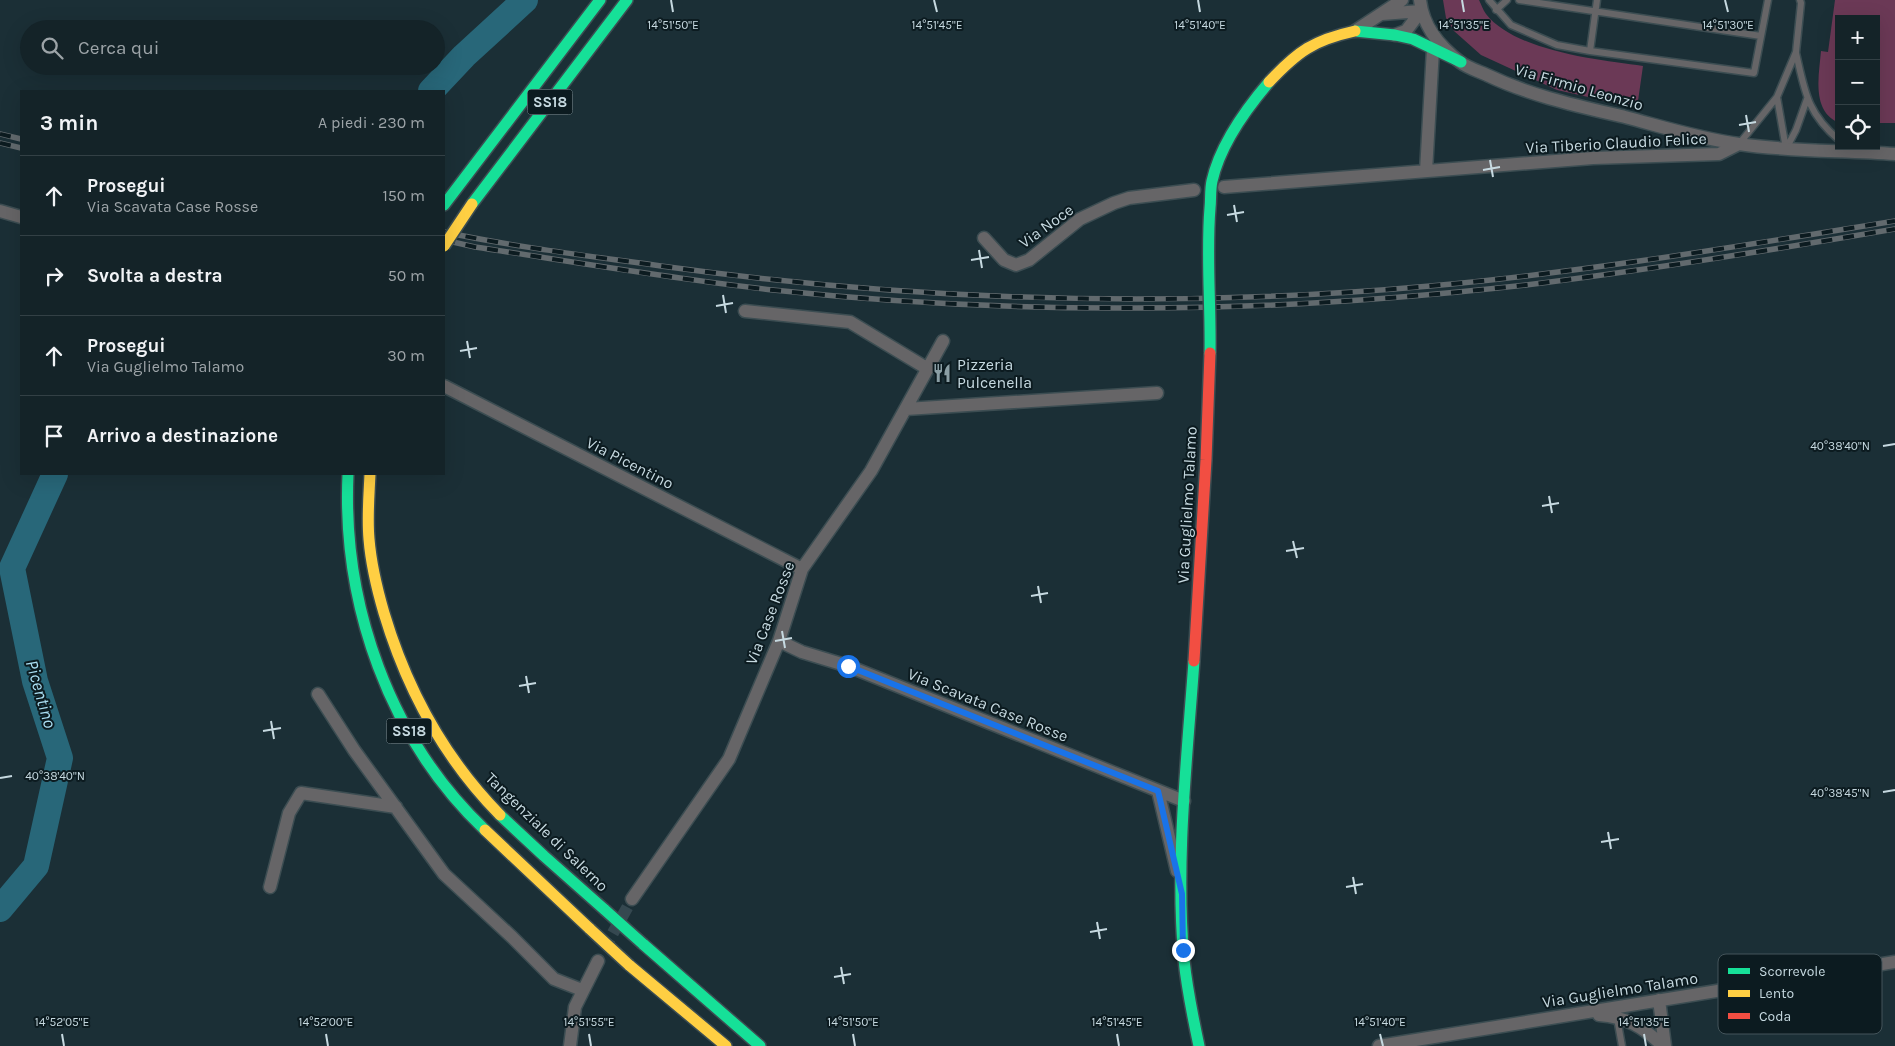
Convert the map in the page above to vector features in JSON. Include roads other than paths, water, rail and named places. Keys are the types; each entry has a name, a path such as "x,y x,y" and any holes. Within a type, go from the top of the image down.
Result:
{"main road":[{"name":"SS18","path":"445,204 600,0"},
{"name":"SS18","path":"445,244 472,204 626,0"},
{"path":"1355,31 1395,35 1413,39 1461,62"},
{"name":"Via Guglielmo Talamo","path":"1199,1046 1183,950 1182,894 1184,801 1205,486 1210,340 1208,225 1213,176 1224,149 1238,126 1257,97 1278,71 1312,44 1355,31"},
{"name":"SS18","path":"348,475 348,537 356,592 379,674 401,719 428,761 459,804 502,848 629,965 726,1046"},
{"name":"Tangenziale di Salerno","path":"370,476 368,531 376,585 394,646 412,693 436,734 462,771 485,799 538,851 761,1046"}],"street":[{"path":"1355,31 1402,0"},
{"path":"1382,14 1421,5"},
{"path":"1395,35 1406,31 1421,5"},
{"name":"Via Firmio Leonzio","path":"1421,5 1427,27 1435,39 1461,62 1500,81 1538,96 1739,144"},
{"path":"1224,187 1426,171 1433,49"},
{"path":"1739,144 1786,149 1835,149"},
{"name":"Via Tiberio Claudio Felice","path":"1426,171 1593,158 1719,154 1739,144"},
{"path":"1858,150 1895,154"},
{"name":"Via Noce","path":"984,238 1004,260 1016,265 1029,260 1080,219 1114,203 1129,198 1194,190"},
{"path":"0,211 20,216"},
{"path":"745,311 850,322 928,369"},
{"name":"Via Case Rosse","path":"632,899 729,759 779,641 802,569 871,471 943,341"},
{"name":"Via Picentino","path":"445,387 802,569"},
{"path":"906,409 1157,393"},
{"name":"Via Scavata Case Rosse","path":"779,641 802,652 848,666 1184,801"},
{"path":"318,694 354,750 444,874 554,979 582,990"},
{"path":"1158,791 1182,894"},
{"path":"270,887 289,813 301,793 396,807"},
{"path":"570,1046 575,1007 598,960"},
{"name":"Via Guglielmo Talamo","path":"1882,964 1895,962"},
{"name":"Via Guglielmo Talamo","path":"1379,1046 1576,1014 1616,1012 1659,1000 1718,990"},
{"path":"1659,1000 1664,1046"},
{"path":"1616,1012 1642,1028 1664,1046"}],"lane":[{"path":"1489,0 1511,25 1557,45 1754,73 1768,0"},
{"path":"1496,10 1507,0"},
{"path":"1519,0 1761,36"},
{"path":"1590,51 1597,0"},
{"path":"1739,144 1777,97 1796,52 1800,0"},
{"path":"1796,52 1806,99 1817,118 1835,136"},
{"path":"1777,97 1786,149"},
{"path":"1786,149 1796,130 1806,99"},
{"path":"1616,1012 1622,1046"}],"waterway":[{"name":"Picentino","path":"432,90 464,56 525,0"},
{"name":"Picentino","path":"0,909 36,866 60,758 35,681 12,568 55,475"}],"tunnel":[{"path":"604,949 632,899"}],"railway":[{"path":"0,134 20,139"},
{"path":"0,143 20,148"},
{"path":"445,232 525,247 757,278 949,294 1141,299 1237,298 1430,286 1663,258 1895,221"},
{"path":"445,240 475,247 661,276 773,290 902,301 988,305 1074,308 1168,308 1322,302 1526,285 1618,273 1895,229"}],"place":[{"name":"Pizzeria Pulcenella","path":"942,373"}]}
